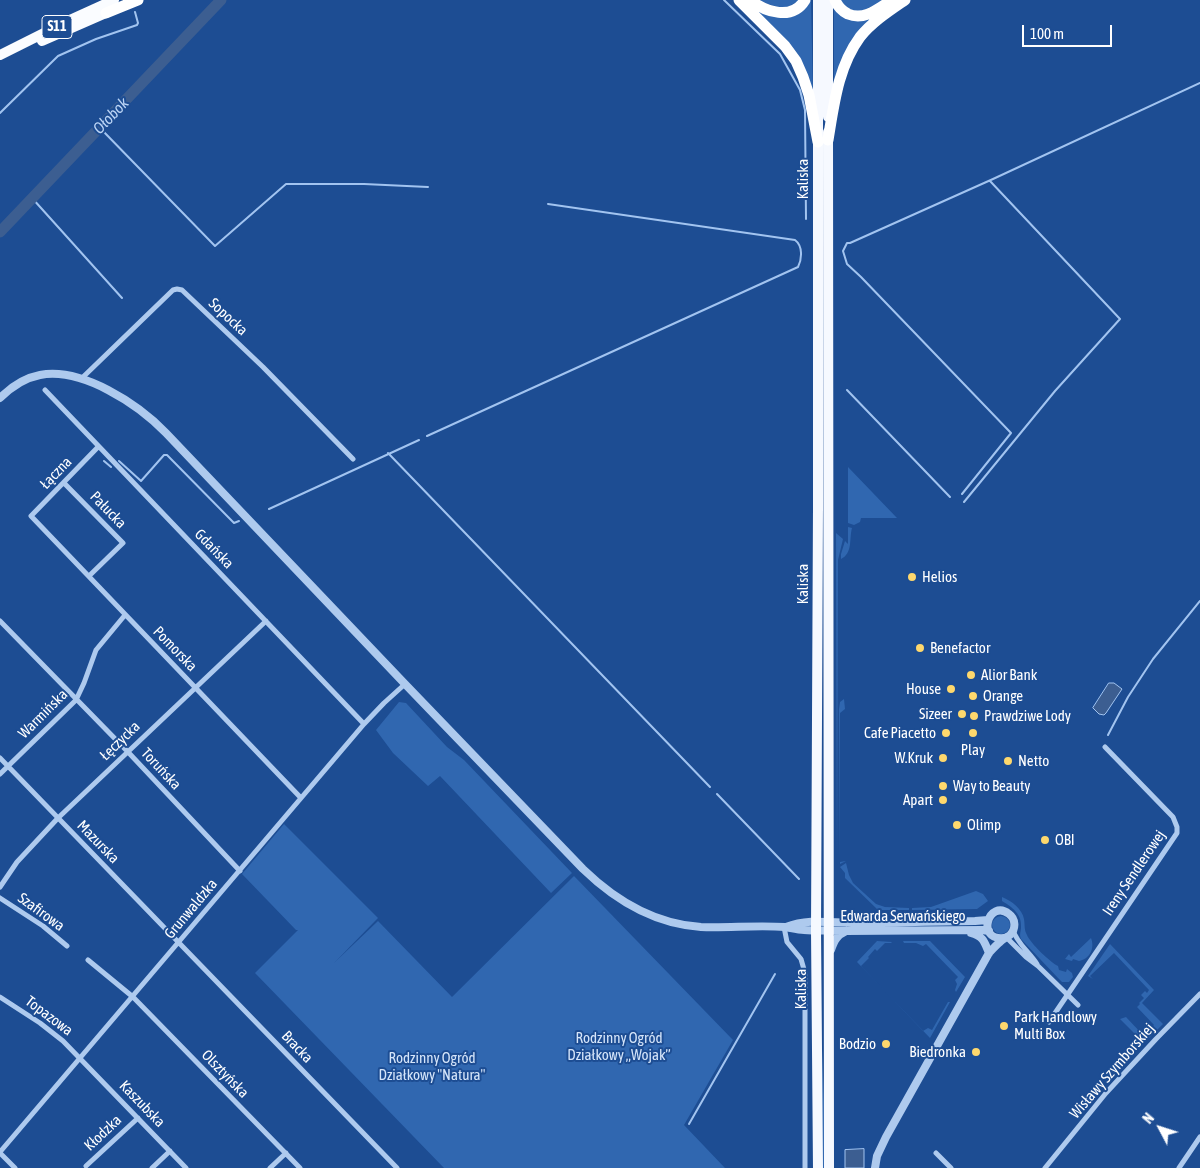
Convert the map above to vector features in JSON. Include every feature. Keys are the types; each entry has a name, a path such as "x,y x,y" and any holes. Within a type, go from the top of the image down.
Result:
{"highway":[{"name":"S11","path":"0,55 114,0"},
{"name":"S11","path":"0,60 138,0"},
{"path":"739,0 785,46 796,62 810,95 823,141"},
{"path":"750,0 762,8 778,13 795,10 805,0"},
{"path":"835,0 842,11 856,17 872,13 892,0"},
{"path":"823,141 838,84 847,59 860,37 888,11 905,0"}],"main road":[{"name":"Kaliska","path":"818,0 823,141 829,445 829,1168"},
{"name":"Kaliska","path":"818,1168 816,926 818,656 823,141 828,0"}],"street":[{"name":"Sopocka","path":"81,379 173,290 182,290 263,367 353,460"},
{"name":"Edwarda Serwańskiego","path":"0,398 11,388 40,375 64,375 81,379 109,391 141,411 158,426 588,874 621,900 656,917 687,925 708,927 784,927 803,930 816,926 988,920"},
{"name":"Gdańska","path":"45,390 364,724"},
{"name":"Łączna","path":"32,516 98,447"},
{"name":"Pałucka","path":"64,483 123,543 89,576"},
{"name":"Pomorska","path":"32,516 301,798"},
{"name":"Warmińska","path":"0,774 76,700 96,650 126,615"},
{"name":"Toruńska","path":"0,621 128,752 240,871"},
{"name":"Łęczycka","path":"0,887 17,862 58,818 194,687 266,621"},
{"name":"Grunwaldzka","path":"0,1152 364,724 404,684"},
{"name":"Ireny Sendlerowej","path":"1049,1022 1177,833 1173,817 1106,747"},
{"name":"Mazurska","path":"0,758 179,943"},
{"name":"Szafirowa","path":"0,898 43,926 67,946"},
{"path":"875,1168 877,1156 886,1136 989,953 992,941 987,924 990,916 995,912 1001,911 1007,912 1011,916 1014,921 1013,930 1016,939 1031,954 1038,966"},
{"name":"Edwarda Serwańskiego","path":"828,926 846,931 986,930 990,933"},
{"name":"Kaliska","path":"784,927 787,942 801,959 805,973 805,1168"},
{"path":"989,953 1013,930"},
{"path":"828,956 835,939 846,931"},
{"path":"967,931 980,936 984,940 989,953"},
{"path":"990,933 997,938 1005,938 1038,966 1078,1005"},
{"name":"Bracka","path":"179,943 393,1167"},
{"path":"88,960 133,997"},
{"name":"Wisławy Szymborskiej","path":"1046,1168 1106,1093 1200,994"},
{"name":"Topazowa","path":"0,997 40,1023 63,1041 79,1058"},
{"name":"Olsztyńska","path":"133,997 300,1168"},
{"name":"Kaszubska","path":"79,1058 186,1168"},
{"name":"Kłodzka","path":"86,1166 138,1118"},
{"path":"1179,1168 1200,1137"},
{"path":"152,1168 170,1151"},
{"path":"0,1152 15,1168"},
{"path":"936,1152 951,1168"},
{"path":"270,1168 286,1153"}],"green space":[{"path":"755,0 800,0 784,9"},
{"path":"811,0 813,94 752,7 804,9"},
{"path":"839,0 886,0 859,12 846,9"},
{"path":"834,7 839,13 887,8 834,82"},
{"path":"848,467 897,518 861,518 860,522 854,525 848,523"},
{"path":"848,527 852,528 850,545 847,553 841,559 845,541 848,544"},
{"path":"836,533 843,539 838,560 837,865"},
{"path":"844,699 845,709 840,713 840,862 846,861 840,864 839,709 840,702"},
{"path":"399,702 406,703 447,747 464,760 572,873 551,893 440,776 428,786 393,753 376,730"},
{"path":"284,824 378,918 334,963 378,921 452,997 574,876 733,1040 684,1125 725,1168 444,1168 255,973 298,930 242,874"},
{"path":"846,863 853,883 876,904 885,907 909,908 909,910 878,910 845,878 845,873 840,867"},
{"path":"976,891 983,894 988,901 977,909 912,910 912,908 931,907"},
{"path":"1002,897 1013,903 1021,912 1026,933 1036,948 1058,966 1059,970 1066,972 1067,969 1072,973 1073,977 1069,982 1062,982 1021,939 1020,918 1013,908 1002,901"},
{"path":"1001,916 1007,919 1010,925 1007,931 1001,934 995,931 992,925 995,919"},
{"path":"1091,938 1091,953 1086,958 1079,961 1065,959 1069,954 1071,957"},
{"path":"877,941 892,942 885,943 877,951 875,949 861,966 884,990 857,962"},
{"path":"903,941 930,941 965,977 956,992 957,984 955,980 958,977 926,944 923,946 916,943 904,943"},
{"path":"1110,944 1154,990 1142,1003 1163,1024 1144,1043 1120,1019 1126,1017 1143,1035 1152,1030 1151,1028 1154,1025 1137,1007 1144,998 1141,995 1149,990 1114,953 1090,976 1093,979 1088,976"},
{"path":"948,1002 950,1002 930,1038 923,1031 928,1028 932,1030"},
{"path":"822,1048 824,1101 825,1168 821,1168"}],"shaded area":[{"path":"1109,683 1114,683 1122,689 1106,713 1104,715 1099,714 1093,708"},
{"path":"864,1149 864,1168 845,1168 845,1150"}],"waterway":[{"name":"Ołobok","path":"0,232 221,0"},
{"path":"724,0 780,54 800,90 805,110 806,219"},
{"path":"0,113 58,56 96,39 137,25 135,12"},
{"path":"962,494 1011,433 847,264 843,251 847,243 993,179 1200,83"},
{"path":"101,129 215,246 286,184 364,184 428,187"},
{"path":"964,502 1055,391 1120,319 990,181"},
{"path":"32,198 122,298"},
{"path":"427,436 798,267 800,260 801,249 795,240 548,204"},
{"path":"847,390 950,497"},
{"path":"269,509 419,440"},
{"path":"388,453 710,787"},
{"path":"119,461 141,481 164,455 167,455 234,523 239,521"},
{"path":"104,461 111,467"},
{"path":"1108,735 1128,697 1153,659 1200,601"},
{"path":"717,794 799,879"},
{"path":"689,1124 775,974"}],"place":[{"name":"Helios","path":"912,577"},
{"name":"Benefactor","path":"920,648"},
{"name":"Alior Bank","path":"971,675"},
{"name":"House","path":"951,689"},
{"name":"Orange","path":"973,696"},
{"name":"Sizeer","path":"962,714"},
{"name":"Prawdziwe Lody","path":"974,716"},
{"name":"Cafe Piacetto","path":"946,733"},
{"name":"Play","path":"973,733"},
{"name":"W.Kruk","path":"943,758"},
{"name":"Netto","path":"1008,761"},
{"name":"Way to Beauty","path":"943,786"},
{"name":"Apart","path":"943,800"},
{"name":"Olimp","path":"957,825"},
{"name":"OBI","path":"1045,840"},
{"name":"Park Handlowy Multi Box","path":"1004,1026"},
{"name":"Bodzio","path":"886,1044"},
{"name":"Biedronka","path":"976,1052"}],"park label":[{"name":"Rodzinny Ogród Działkowy „Wojak”","path":"619,1046"},
{"name":"Rodzinny Ogród Działkowy \"Natura\"","path":"432,1066"}]}
